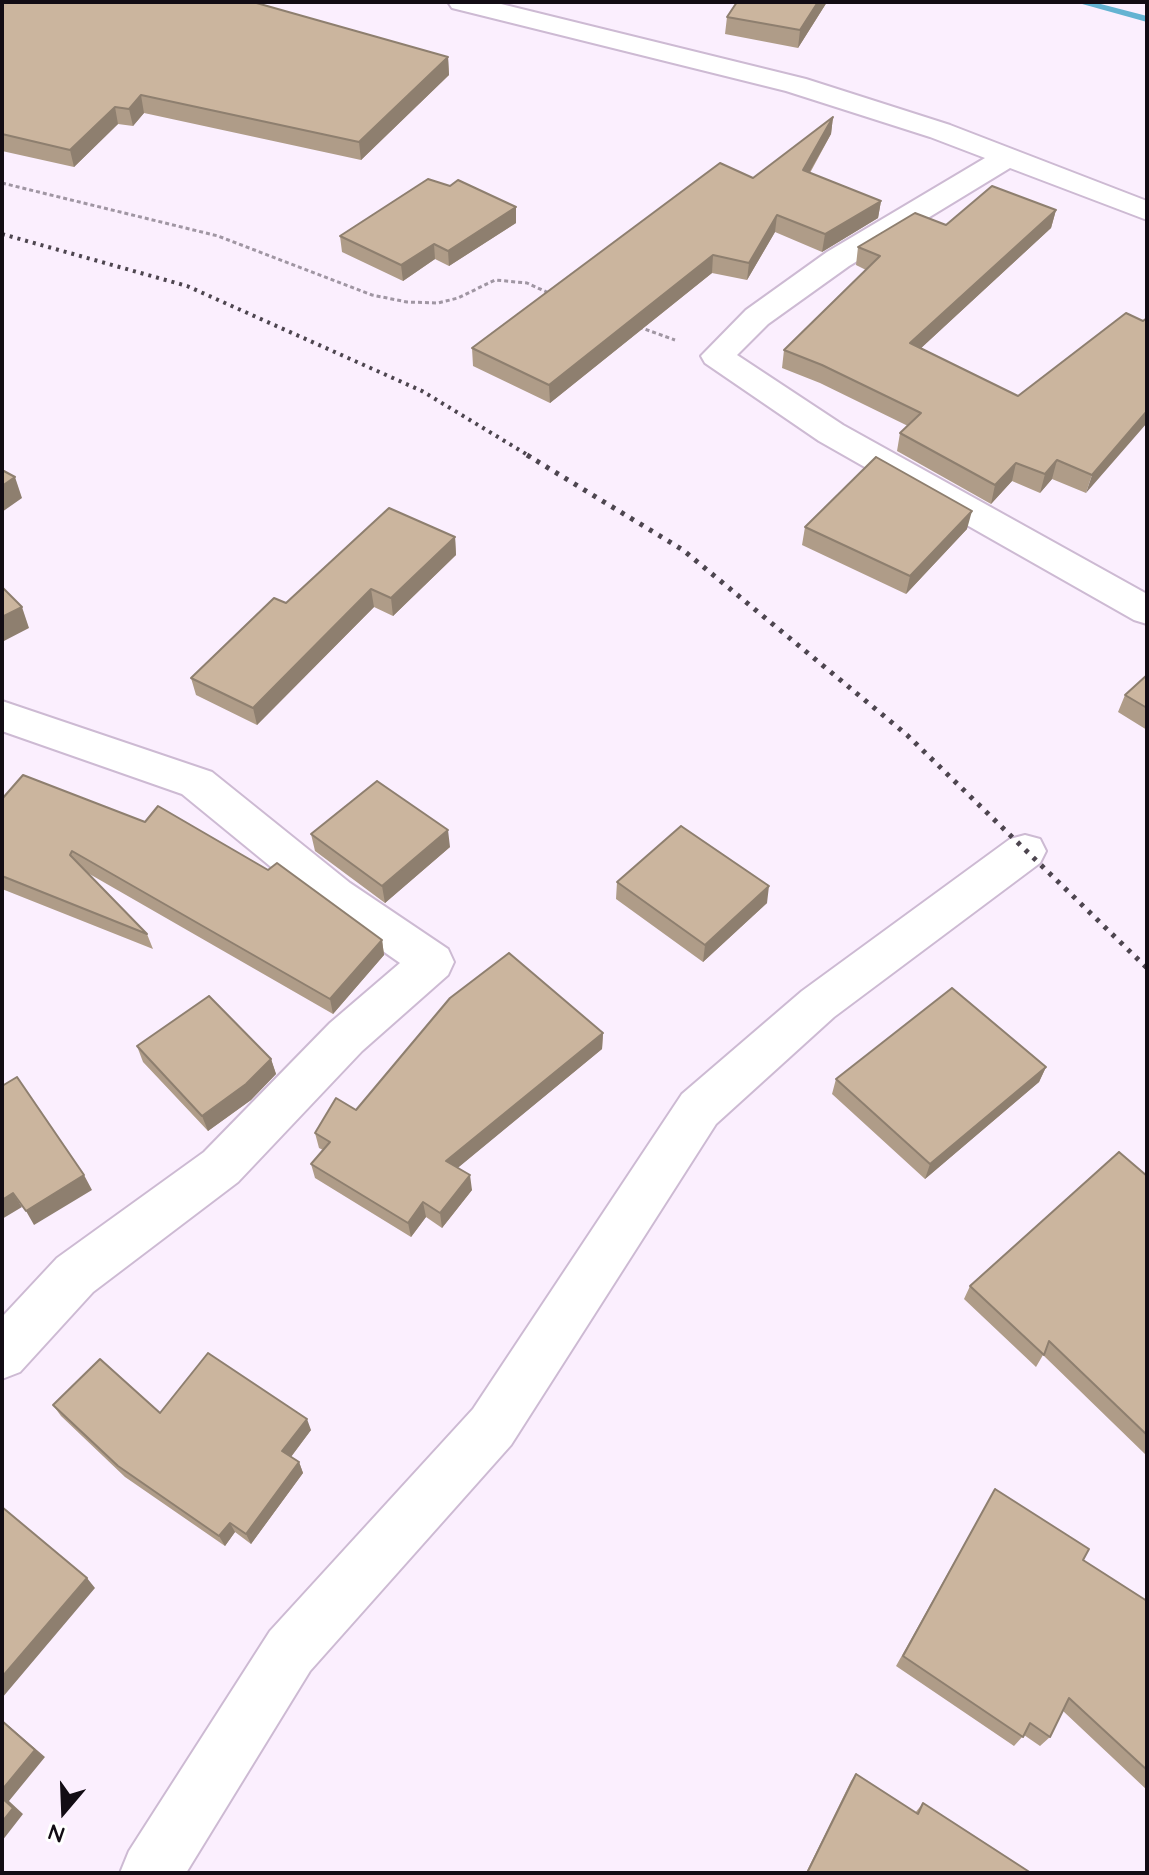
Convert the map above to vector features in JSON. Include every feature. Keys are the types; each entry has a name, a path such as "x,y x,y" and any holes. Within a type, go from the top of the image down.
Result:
{"street":[{"path":"461,2 796,85 1008,157 1147,211"},
{"path":"1008,157 838,259 757,317 717,356 831,433 1147,611"},
{"path":"2,716 197,783 335,895 432,962 346,1037 221,1167 75,1275 2,1354"},
{"path":"151,1873 290,1651 492,1427 699,1109 818,1004 1025,851"}],"path":[{"path":"2,183 218,236 372,295 407,302 438,303 458,298 495,280 510,279 558,296"},
{"path":"630,323 717,356"}],"building":[{"path":"2,2 253,2 448,57 359,142 141,95 129,109 115,107 70,150 2,134"},
{"path":"737,2 818,2 800,30 727,17"},
{"path":"833,117 803,170 881,201 825,234 777,215 749,263 713,255 549,385 472,348 720,163 753,178"},
{"path":"428,179 450,186 458,180 516,207 448,251 434,244 401,265 340,236"},
{"path":"992,186 1056,210 910,343 1018,396 1126,313 1143,321 1147,318 1147,411 1092,475 1057,460 1045,474 1016,463 995,485 900,433 921,413 784,350 880,256 858,247 915,213 946,225"},
{"path":"876,457 972,511 910,576 805,527"},
{"path":"2,470 15,477 2,486"},
{"path":"389,508 455,537 391,598 371,589 253,708 191,678 274,598 286,603"},
{"path":"2,587 22,607 2,617"},
{"path":"1147,675 1147,708 1125,695"},
{"path":"23,775 145,822 158,806 268,870 277,863 382,940 330,999 72,851 70,855 147,934 2,876 2,799"},
{"path":"377,781 448,830 382,886 311,834"},
{"path":"681,826 769,886 705,945 617,882"},
{"path":"509,953 603,1033 446,1161 470,1175 440,1213 423,1202 408,1223 311,1164 330,1142 315,1133 336,1098 356,1110 450,998"},
{"path":"952,988 1046,1067 930,1164 836,1079"},
{"path":"209,996 271,1059 246,1084 202,1116 137,1046"},
{"path":"17,1077 84,1175 26,1211 13,1193 2,1200 2,1086"},
{"path":"1119,1152 1147,1176 1147,1435 1049,1341 1044,1355 970,1286"},
{"path":"208,1353 307,1419 282,1451 299,1462 246,1534 230,1523 219,1536 118,1466 53,1405 100,1359 160,1413"},
{"path":"995,1489 1089,1549 1083,1560 1147,1601 1147,1770 1069,1698 1050,1737 1030,1723 1023,1737 903,1656"},
{"path":"2,1507 87,1578 2,1677"},
{"path":"2,1721 35,1750 2,1790"},
{"path":"856,1774 918,1814 923,1803 1031,1873 807,1873"},
{"path":"2,1798 13,1808 2,1822"}],"waterway":[{"path":"1080,2 1147,19"}],"railway":[{"path":"2,234 187,286 422,391 531,457"},
{"path":"527,455 683,550 907,735 1147,968"}]}
